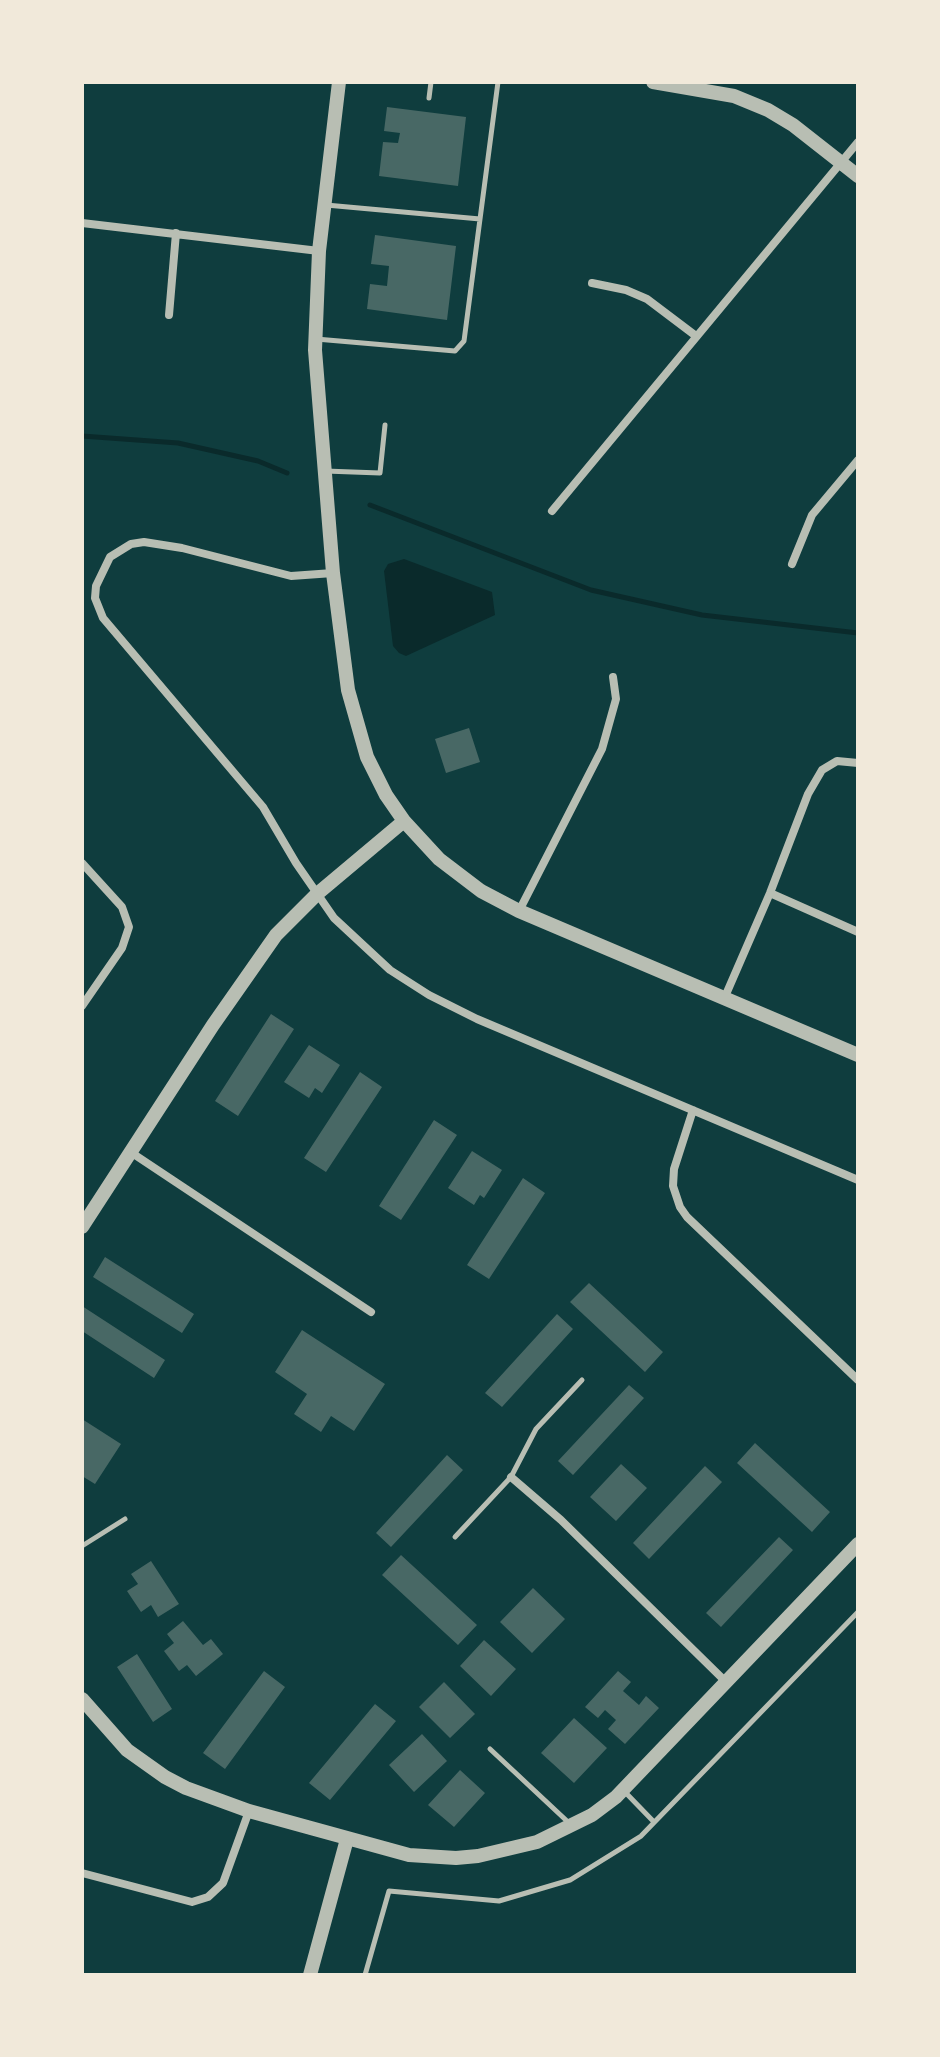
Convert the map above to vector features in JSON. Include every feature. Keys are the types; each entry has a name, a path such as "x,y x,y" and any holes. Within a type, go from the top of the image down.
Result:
{"street":[{"path":"339,82 319,251 315,339 333,573 354,716 367,757 386,795 404,821 439,859 462,877 519,911 858,1055"},
{"path":"653,82 734,96 768,110 793,125 858,176"},
{"path":"552,511 858,142"},
{"path":"82,223 319,251"},
{"path":"169,315 176,233"},
{"path":"592,283 626,290 647,299 696,336"},
{"path":"792,564 812,515 858,460"},
{"path":"333,573 291,576 182,548 144,542 131,544 110,557 96,586 95,598 103,618 263,807 317,894 348,933 390,970 429,995 477,1019 858,1180"},
{"path":"519,911 602,749 616,699 613,677"},
{"path":"724,999 808,794 822,770 837,761 858,763"},
{"path":"82,1227 252,967 289,920 404,821"},
{"path":"82,863 122,907 129,927 122,948 82,1006"},
{"path":"770,893 858,932"},
{"path":"693,1110 674,1169 673,1186 680,1207 858,1380"},
{"path":"132,1153 371,1312"},
{"path":"511,1477 561,1520 725,1681"},
{"path":"82,1699 127,1750 165,1777 249,1811 409,1855 456,1858 527,1845 592,1815 623,1790 858,1544"},
{"path":"82,1873 192,1902 208,1897 223,1883 249,1811"},
{"path":"310,1975 347,1839"}],"lane":[{"path":"429,98 431,82"},
{"path":"315,339 455,351 464,341 498,82"},
{"path":"325,205 480,219"},
{"path":"325,471 380,473 385,425"},
{"path":"455,1537 511,1477 536,1429 582,1380"},
{"path":"82,1546 125,1519"},
{"path":"365,1975 389,1891 499,1901 570,1880 641,1836 858,1612"},
{"path":"490,1749 572,1826"},
{"path":"623,1790 654,1822"}],"water":[{"path":"404,559 492,592 495,615 406,656 399,653 393,646 384,571 388,564"}],"building":[{"path":"387,107 466,117 458,186 379,176 383,142 398,143 400,133 384,131"},
{"path":"375,235 456,246 447,320 367,309 370,284 387,286 389,266 371,264"},
{"path":"469,728 480,762 446,773 435,739"},
{"path":"271,1014 294,1029 238,1116 215,1101"},
{"path":"309,1045 340,1065 322,1093 315,1088 309,1098 284,1082"},
{"path":"360,1072 382,1087 326,1172 304,1158"},
{"path":"434,1120 457,1135 401,1220 379,1206"},
{"path":"472,1151 502,1170 484,1198 480,1195 474,1205 448,1188"},
{"path":"523,1178 545,1193 489,1279 467,1265"},
{"path":"105,1257 194,1314 182,1333 93,1277"},
{"path":"589,1283 663,1352 645,1372 570,1302"},
{"path":"82,1306 165,1360 154,1378 82,1331"},
{"path":"557,1314 573,1329 502,1407 485,1393"},
{"path":"302,1330 385,1384 354,1431 331,1416 321,1432 294,1414 307,1394 275,1372"},
{"path":"629,1385 644,1398 573,1475 558,1461"},
{"path":"82,1419 121,1444 95,1484 82,1476"},
{"path":"755,1443 830,1512 812,1532 737,1463"},
{"path":"447,1455 463,1470 391,1547 376,1533"},
{"path":"621,1464 647,1488 616,1521 590,1497"},
{"path":"705,1466 722,1482 649,1559 633,1543"},
{"path":"779,1537 793,1550 721,1627 706,1613"},
{"path":"401,1555 477,1625 458,1645 382,1575"},
{"path":"151,1561 179,1604 158,1617 151,1605 141,1612 127,1591 138,1584 131,1574"},
{"path":"533,1588 565,1619 532,1653 500,1622"},
{"path":"183,1621 203,1645 211,1639 223,1654 196,1676 187,1665 179,1671 164,1651 174,1643 167,1634"},
{"path":"484,1640 516,1669 491,1696 460,1666"},
{"path":"137,1654 172,1709 153,1722 117,1667"},
{"path":"264,1671 285,1687 225,1769 203,1753"},
{"path":"618,1671 631,1682 623,1691 639,1705 646,1696 659,1708 625,1744 608,1729 616,1720 605,1710 598,1718 585,1707"},
{"path":"444,1682 475,1714 450,1738 419,1707"},
{"path":"375,1704 396,1721 330,1800 309,1783"},
{"path":"574,1718 607,1748 574,1783 541,1753"},
{"path":"422,1734 447,1761 414,1792 389,1765"},
{"path":"460,1770 485,1793 454,1827 428,1805"}],"waterway":[{"path":"82,436 178,443 258,461 287,473"},
{"path":"370,505 591,590 702,615 858,633"}]}
